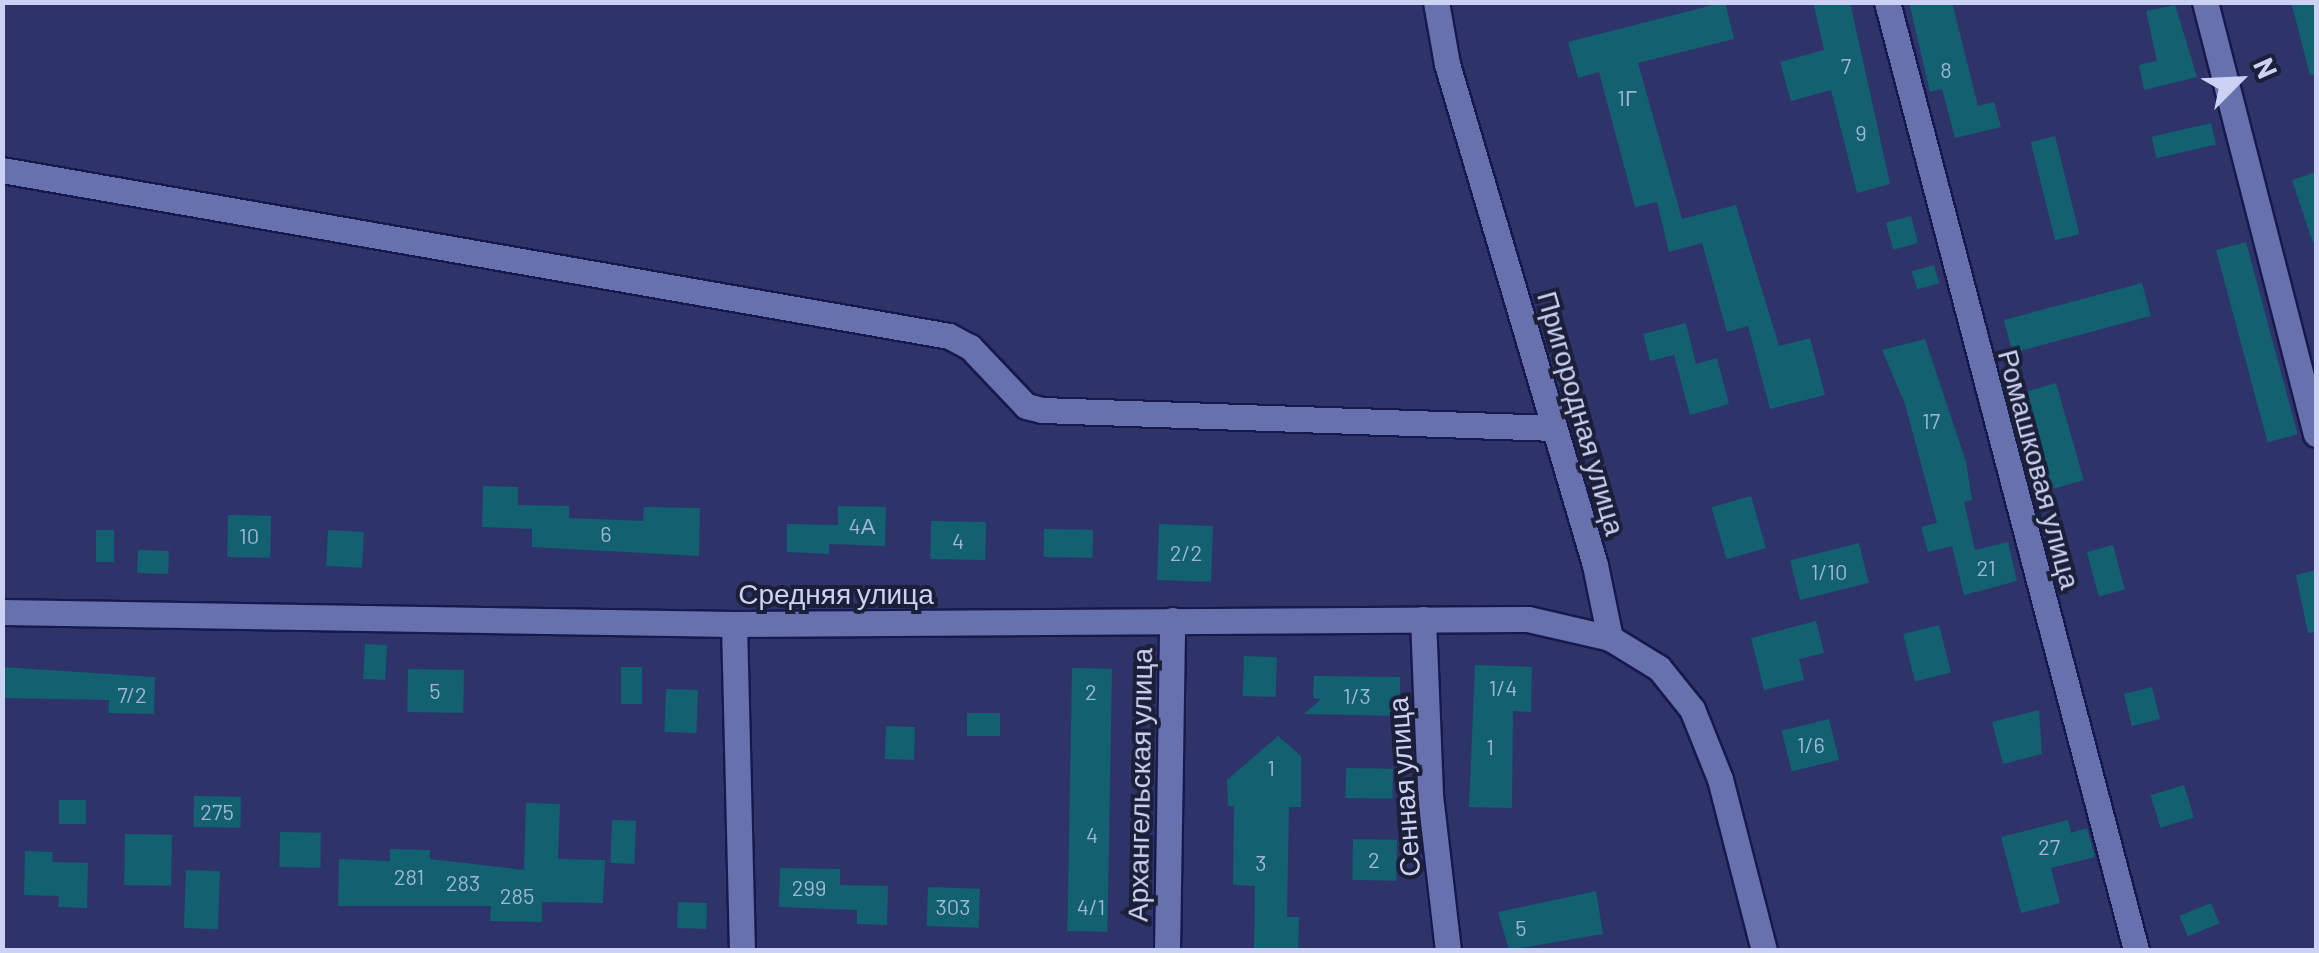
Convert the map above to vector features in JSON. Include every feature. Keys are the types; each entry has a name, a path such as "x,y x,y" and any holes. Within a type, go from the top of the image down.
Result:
{"street":[{"name":"Пригородная улица","path":"1436,2 1447,64 1492,205 1610,638"},
{"name":"Ромашковая улица","path":"1887,2 2136,950"},
{"path":"2205,2 2316,434"},
{"path":"2,170 949,336 970,347 1026,406 1042,410 1554,428"},
{"name":"Средняя улица","path":"2,612 734,624 1528,620 1610,638 1659,668 1692,709 1720,780 1764,950"},
{"name":"Сенная улица","path":"1424,619 1430,795 1448,950"},
{"name":"Архангельская улица","path":"1167,950 1172,620"},
{"path":"734,624 742,950"}],"building":[{"path":"1725,2 1734,39 1638,63 1682,219 1736,205 1779,346 1810,338 1825,395 1770,409 1748,326 1727,332 1702,243 1669,252 1657,202 1635,207 1599,72 1578,78 1568,42"},
{"path":"1813,2 1850,2 1890,184 1857,193 1831,90 1791,101 1780,62 1824,50"},
{"path":"1909,2 1952,2 1978,106 1994,102 2001,127 1955,138 1942,89 1930,92"},
{"path":"2291,2 2316,2 2316,74 2310,75"},
{"path":"2175,5 2197,77 2144,90 2139,65 2157,61 2146,11"},
{"path":"2211,123 2216,144 2157,158 2152,137"},
{"path":"2055,136 2079,234 2055,240 2031,142"},
{"path":"2316,172 2316,242 2313,243 2292,180"},
{"path":"1911,216 1918,243 1893,250 1886,223"},
{"path":"2246,242 2298,434 2268,442 2216,250"},
{"path":"1934,265 1939,283 1917,290 1912,271"},
{"path":"2142,283 2151,316 2013,353 2004,320"},
{"path":"1686,323 1696,364 1717,358 1729,404 1690,415 1674,355 1650,361 1643,334"},
{"path":"1925,339 1966,462 1972,500 1964,502 1975,550 2008,542 2017,581 1964,595 1952,546 1928,552 1921,527 1937,523 1905,404 1882,350"},
{"path":"2056,383 2084,480 2052,489 2024,392"},
{"path":"483,486 518,487 518,505 569,506 569,518 643,521 644,507 700,508 699,556 532,547 532,529 482,527"},
{"path":"1751,496 1766,548 1726,559 1712,507"},
{"path":"838,506 886,507 885,546 829,544 829,554 787,552 787,524 838,525"},
{"path":"228,515 271,516 270,558 227,557"},
{"path":"931,521 986,522 985,560 930,559"},
{"path":"1159,524 1213,526 1211,582 1157,580"},
{"path":"1044,529 1093,530 1093,558 1044,557"},
{"path":"96,530 114,530 114,562 96,562"},
{"path":"328,530 364,532 362,568 326,566"},
{"path":"1859,543 1869,583 1800,600 1790,560"},
{"path":"2113,545 2125,589 2099,596 2087,552"},
{"path":"138,550 169,551 168,574 137,573"},
{"path":"2316,570 2316,632 2308,633 2296,575"},
{"path":"1816,621 1824,653 1799,659 1804,680 1764,690 1751,638"},
{"path":"1939,625 1951,673 1915,681 1903,634"},
{"path":"365,644 387,645 385,680 363,679"},
{"path":"1244,656 1277,657 1276,697 1243,696"},
{"path":"1475,665 1532,667 1531,712 1513,711 1512,808 1469,807"},
{"path":"2,667 155,677 154,714 108,713 109,700 2,698"},
{"path":"621,667 642,667 642,704 621,704"},
{"path":"1072,668 1112,669 1107,932 1067,931"},
{"path":"408,669 464,670 463,713 407,712"},
{"path":"1314,676 1400,677 1400,716 1304,714 1321,699 1313,698"},
{"path":"2152,687 2160,719 2132,726 2124,694"},
{"path":"666,689 698,690 696,733 664,732"},
{"path":"2039,710 2042,754 2003,764 1992,722"},
{"path":"967,713 1000,713 1000,736 967,736"},
{"path":"1829,719 1839,760 1792,772 1781,731"},
{"path":"886,726 915,727 914,760 885,759"},
{"path":"1278,736 1301,756 1301,807 1289,807 1287,917 1299,917 1298,950 1254,948 1255,886 1233,885 1234,806 1228,806 1227,780"},
{"path":"1346,768 1393,769 1392,799 1345,798"},
{"path":"2184,785 2194,818 2160,828 2151,795"},
{"path":"194,796 241,797 240,828 193,827"},
{"path":"59,800 86,800 86,824 59,824"},
{"path":"526,803 560,804 558,859 605,860 603,903 542,902 542,922 490,921 491,906 338,906 339,859 390,861 390,849 430,850 430,859 524,870"},
{"path":"612,820 636,821 634,864 610,863"},
{"path":"2068,820 2071,833 2087,828 2095,857 2051,868 2060,903 2021,913 2001,837"},
{"path":"280,832 321,833 320,868 279,867"},
{"path":"125,834 172,835 171,886 124,885"},
{"path":"1353,839 1397,840 1396,881 1352,880"},
{"path":"25,851 53,852 52,862 88,863 87,908 58,907 59,896 24,895"},
{"path":"780,868 840,869 840,885 888,886 887,925 857,924 857,910 779,907"},
{"path":"186,870 220,871 218,929 184,928"},
{"path":"928,887 980,889 979,928 927,926"},
{"path":"1596,891 1603,934 1509,950 1498,912"},
{"path":"678,902 707,903 706,929 677,928"},
{"path":"2211,903 2219,923 2188,936 2179,916"}]}
